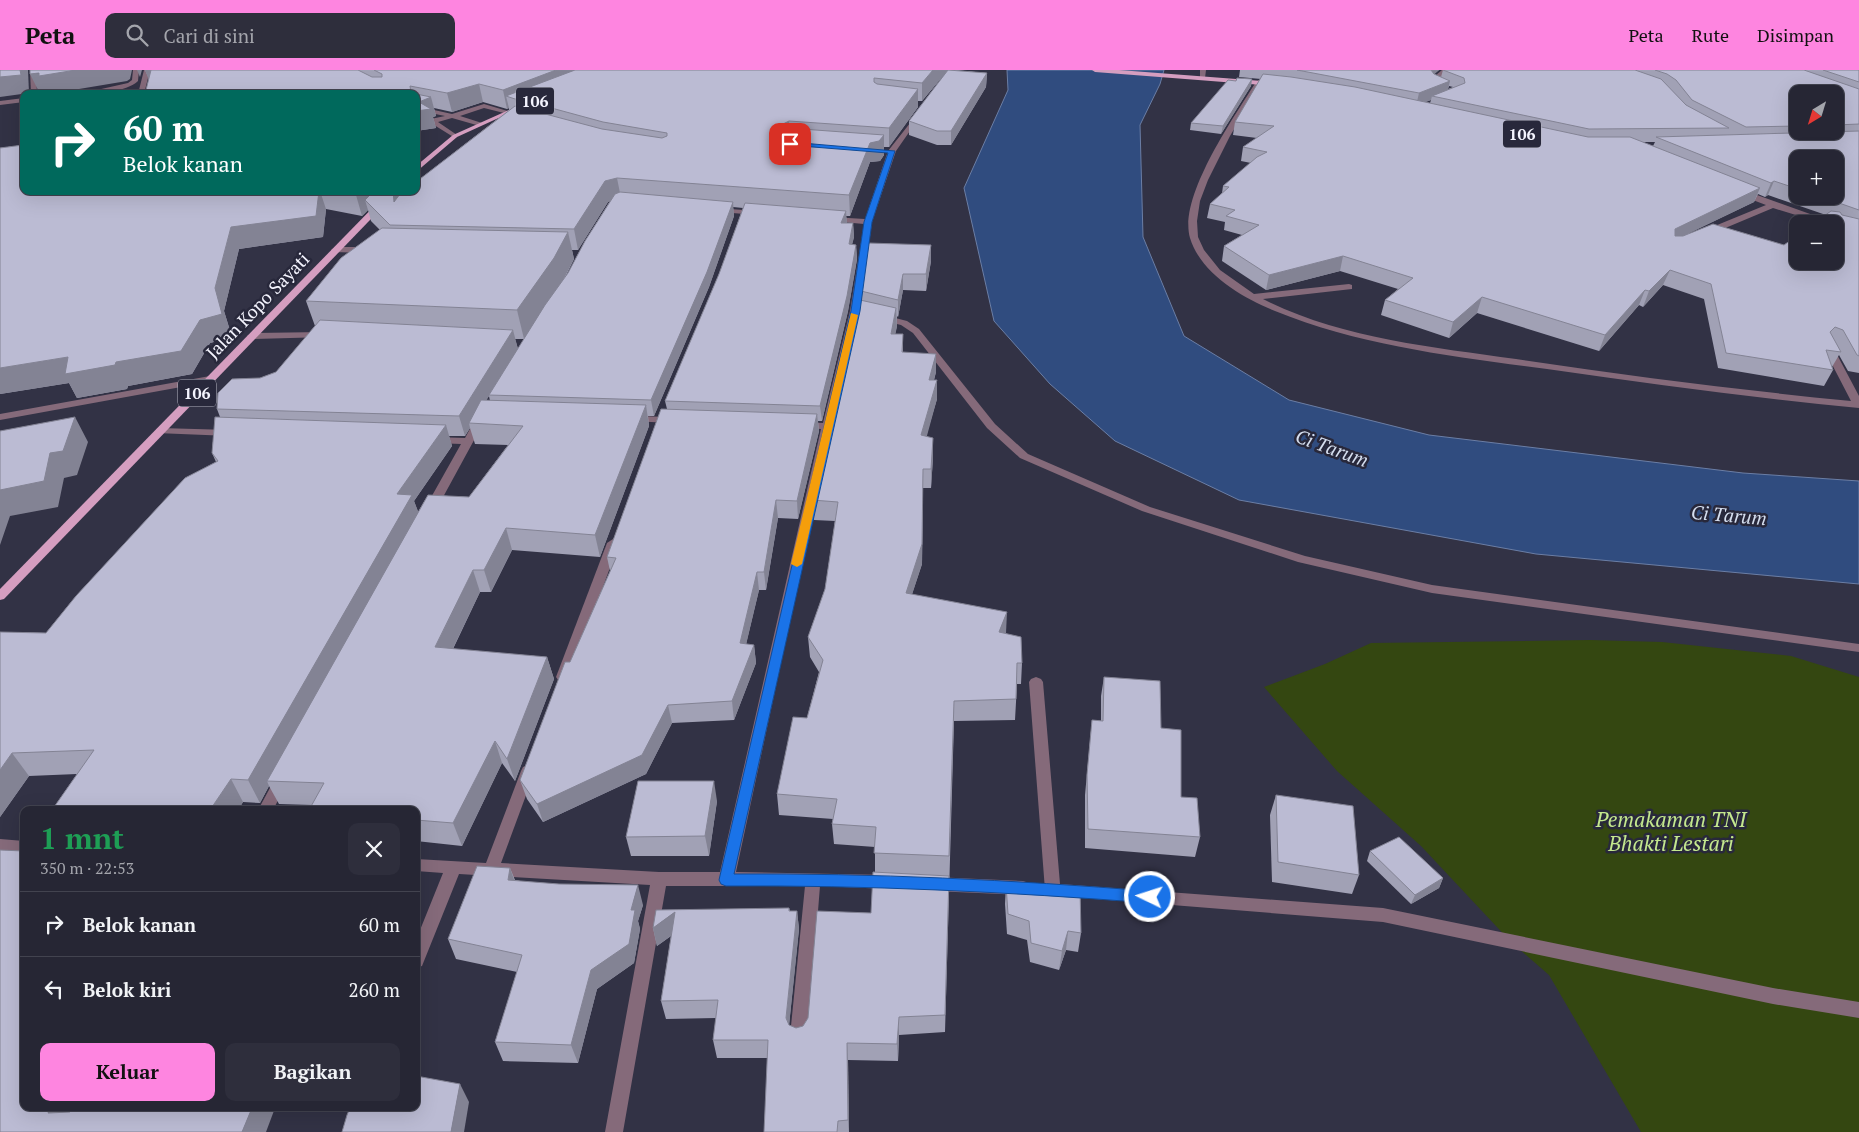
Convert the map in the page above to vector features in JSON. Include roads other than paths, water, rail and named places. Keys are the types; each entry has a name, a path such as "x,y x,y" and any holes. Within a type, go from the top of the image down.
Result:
{"main road":[{"path":"1095,70 1189,76 1203,74 1281,84"},
{"name":"106","path":"508,115 531,102"},
{"name":"106","path":"420,167 455,136 499,116"},
{"name":"Jalan Kopo Sayati","path":"0,596 334,250 390,195"}],"street":[{"path":"103,90 130,85 135,81 136,70"},
{"path":"142,90 147,70"},
{"path":"1446,70 1432,81 1434,84 1448,89"},
{"path":"34,90 33,73 42,75"},
{"path":"1259,82 1231,129 1196,199 1191,222 1195,238 1211,267 1253,297 1278,309 1321,323 1430,349 1709,390 1858,404"},
{"path":"0,103 20,100"},
{"path":"726,880 855,311 868,222 887,151 925,105"},
{"path":"432,122 484,106 508,115"},
{"path":"420,111 453,115 480,124"},
{"path":"420,113 455,136"},
{"path":"499,116 508,115"},
{"path":"1732,189 1806,215"},
{"path":"1698,236 1773,205"},
{"path":"714,209 740,216 771,214"},
{"path":"819,218 868,222"},
{"path":"334,250 380,250"},
{"path":"1253,297 1349,287"},
{"path":"855,311 904,323 916,331 991,426 1024,456 1146,509 1302,559 1432,589 1859,648"},
{"path":"252,336 331,334"},
{"path":"1828,347 1858,404"},
{"path":"0,417 210,379"},
{"path":"426,518 469,441 488,413"},
{"path":"620,419 688,421"},
{"path":"788,425 828,426"},
{"path":"160,431 239,433"},
{"path":"424,439 469,441"},
{"path":"558,691 617,532"},
{"path":"1036,682 1053,890"},
{"path":"491,869 533,757"},
{"path":"266,806 288,767"},
{"path":"0,845 20,847"},
{"path":"420,865 659,879 813,879 1053,890 1383,915 1773,996 1859,1010"},
{"path":"420,951 454,866"},
{"path":"614,1132 659,879"},
{"path":"799,1036 813,879"}],"water":[{"name":"Ci Tarum","path":"1007,70 1164,70 1160,84 1140,125 1143,237 1184,336 1289,400 1429,435 1743,473 1859,481 1859,584 1536,554 1239,500 1115,441 1050,384 994,321 964,188 1008,90"}],"park label":[{"name":"Pemakaman TNI Bhakti Lestari","path":"1671,832"}]}
